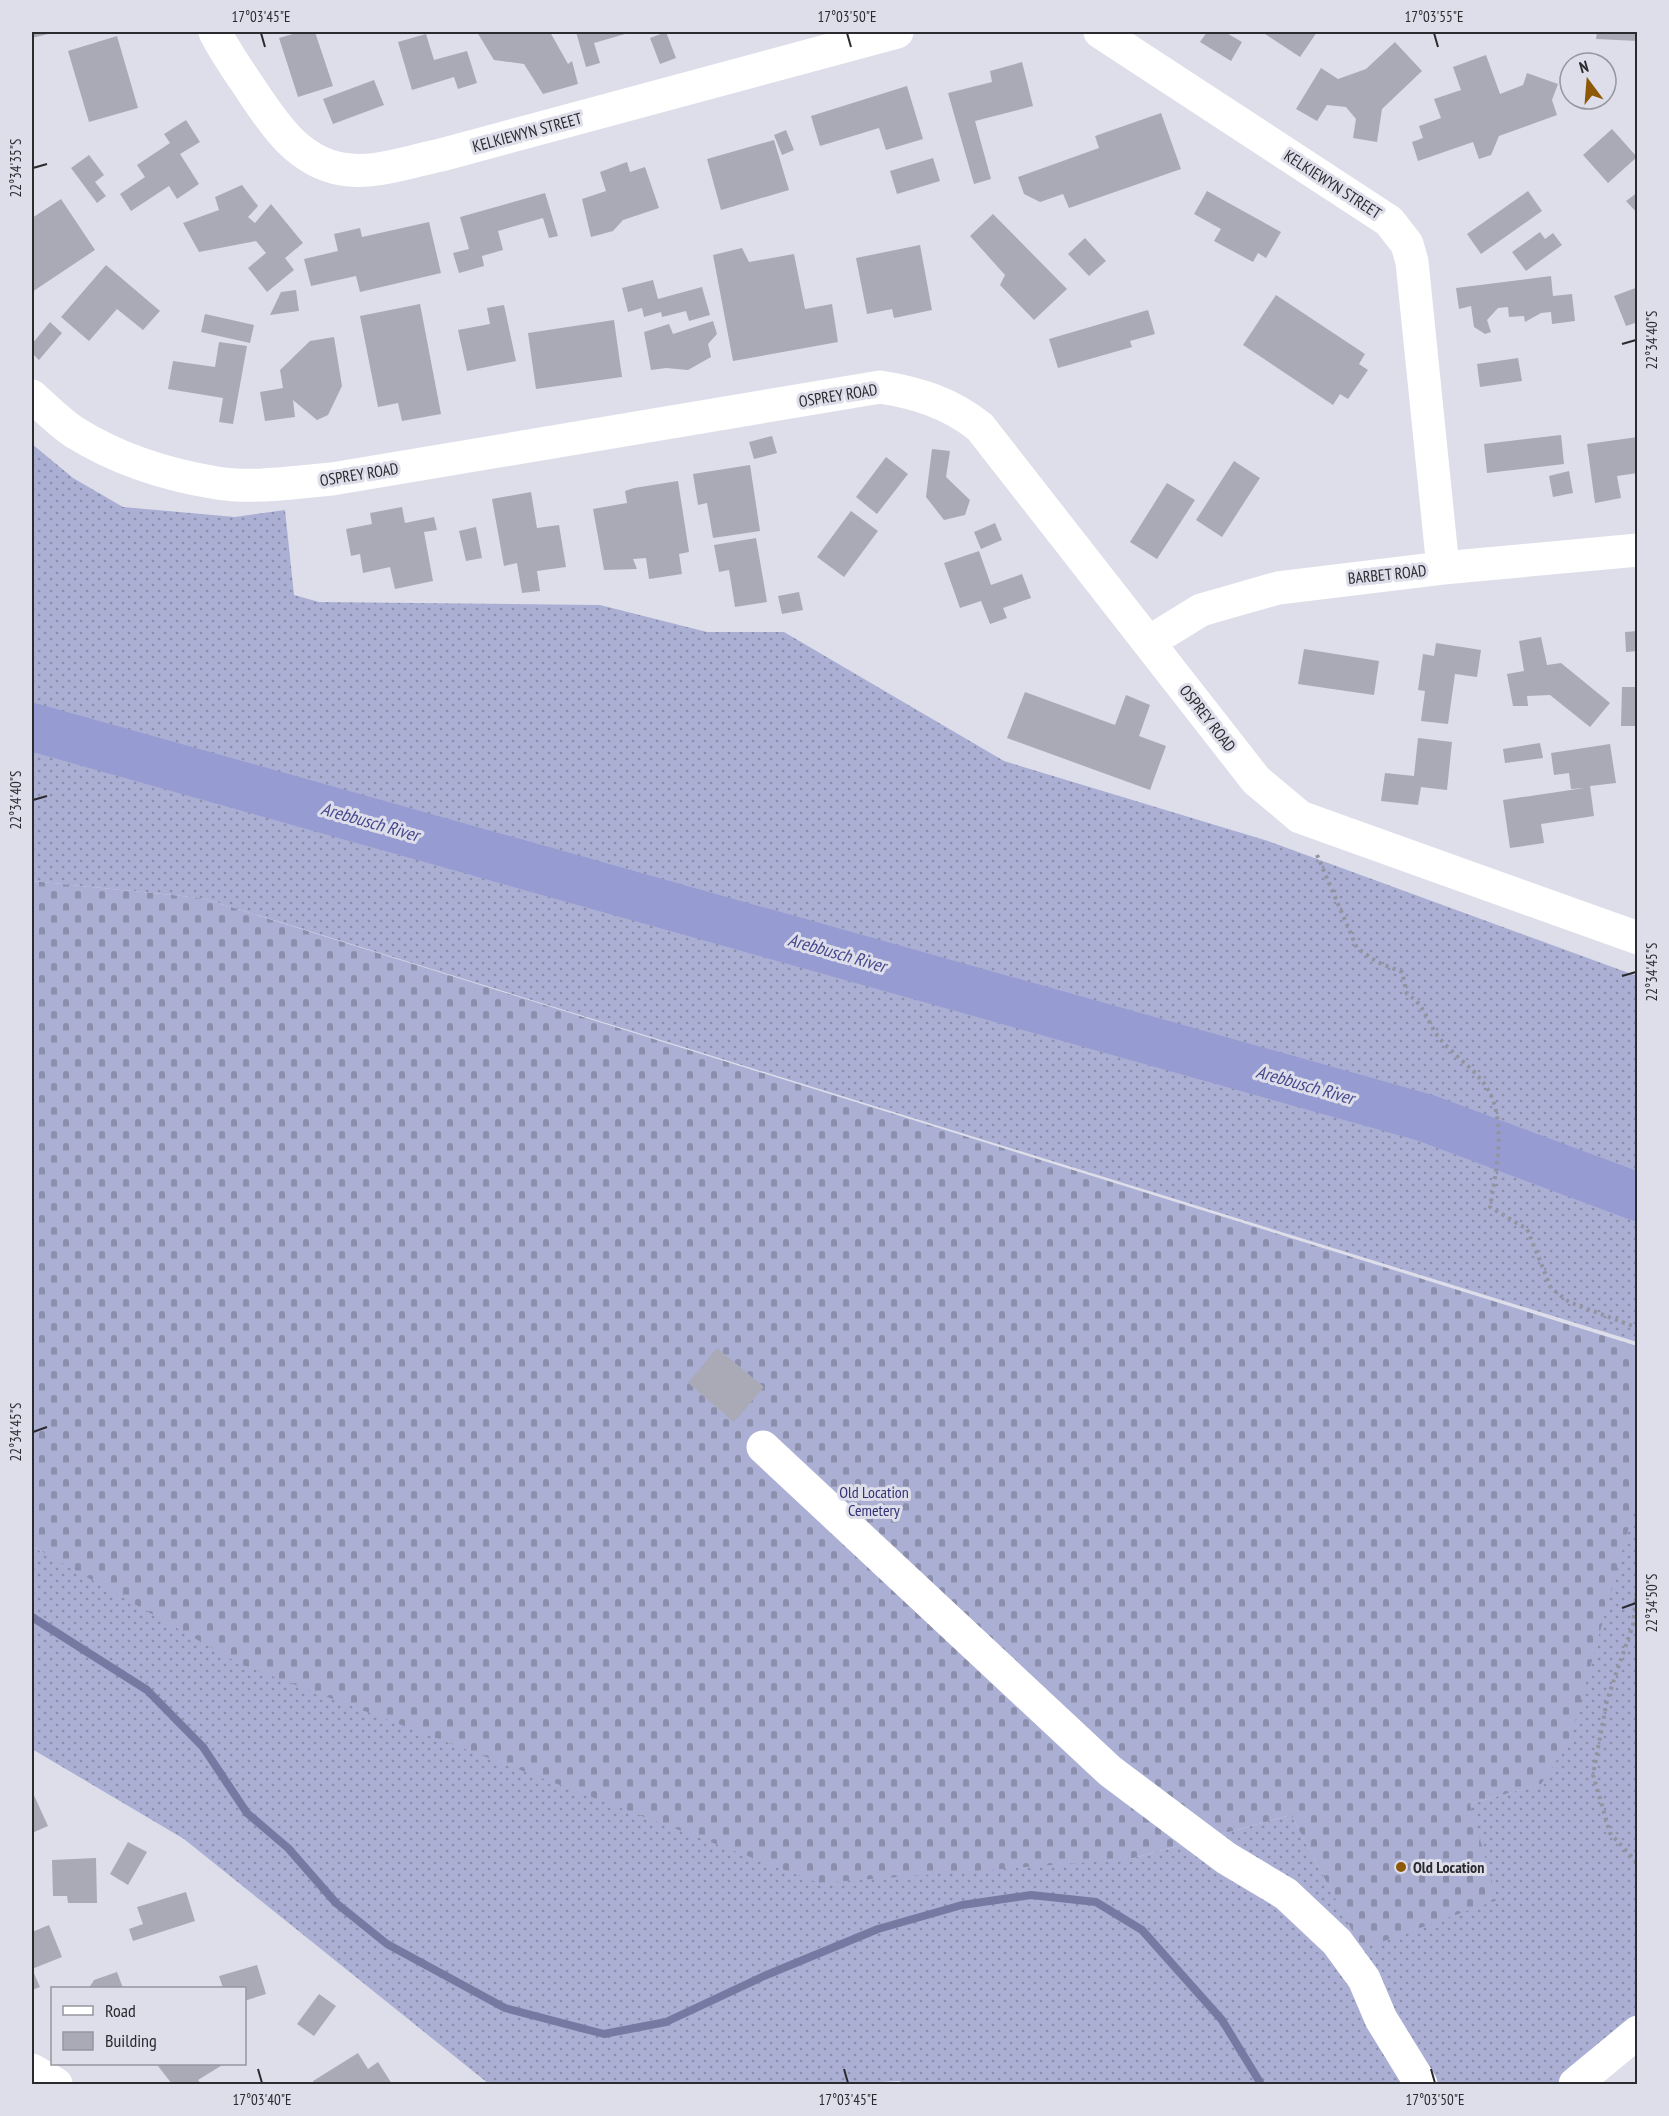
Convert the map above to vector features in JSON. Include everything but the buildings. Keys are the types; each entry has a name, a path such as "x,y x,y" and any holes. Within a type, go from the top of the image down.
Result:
{"street":[{"name":"KELKIEWYN STREET","path":"215,32 276,128 300,150 324,164 343,170 369,169 441,155 897,32"},
{"name":"KELKIEWYN STREET","path":"1100,32 1389,221 1407,244 1412,262 1443,568"},
{"name":"OSPREY ROAD","path":"32,396 73,431 121,457 154,469 218,483 266,485 332,479 880,387 911,392 944,403 980,427 1256,780 1300,818 1638,938"},
{"name":"BARBET ROAD","path":"1149,642 1201,610 1236,598 1332,580 1638,550"},
{"path":"764,1447 1110,1771 1226,1858 1286,1894 1336,1942 1364,1979 1382,2019 1421,2085"},
{"path":"1575,2085 1638,2032"},
{"path":"32,2070 56,2085"}],"path":[{"path":"1300,818 1357,948 1377,962 1402,972 1407,994 1420,1002 1431,1028 1485,1084 1494,1107 1500,1146 1490,1207 1527,1229 1551,1288 1569,1302 1638,1328"},
{"path":"1638,1578 1633,1624 1607,1700 1593,1775 1610,1833 1638,1864"}],"green space":[{"path":"32,444 73,478 123,507 235,517 285,510 294,595 319,602 600,605 707,632 784,632 1004,761 1268,841 1637,976 1637,1342 202,898 32,881"},
{"name":"Old Location Cemetery","path":"32,881 202,898 1637,1346 1637,1498 1570,1740 1541,1784 1470,1804 1497,1900 1362,1949 1291,1815 1130,1859 819,1883 240,1664 32,1546"},
{"path":"1637,1494 1637,2032 1575,2084 901,2084 900,2081 841,2084 489,2084 184,1839 32,1749 32,1546 42,1552 1130,1859 1291,1815 1362,1948 1470,1804 1540,1784"}],"waterway":[{"name":"Arebbusch River","path":"32,727 1426,1118 1638,1197"},
{"path":"32,1617 147,1690 203,1747 247,1813 288,1848 336,1903 387,1944 505,2008 604,2034 666,2022 764,1976 878,1929 962,1905 1031,1895 1096,1902 1142,1930 1222,2020 1261,2084"}],"place":[{"name":"Old Location","path":"1401,1867"}]}
